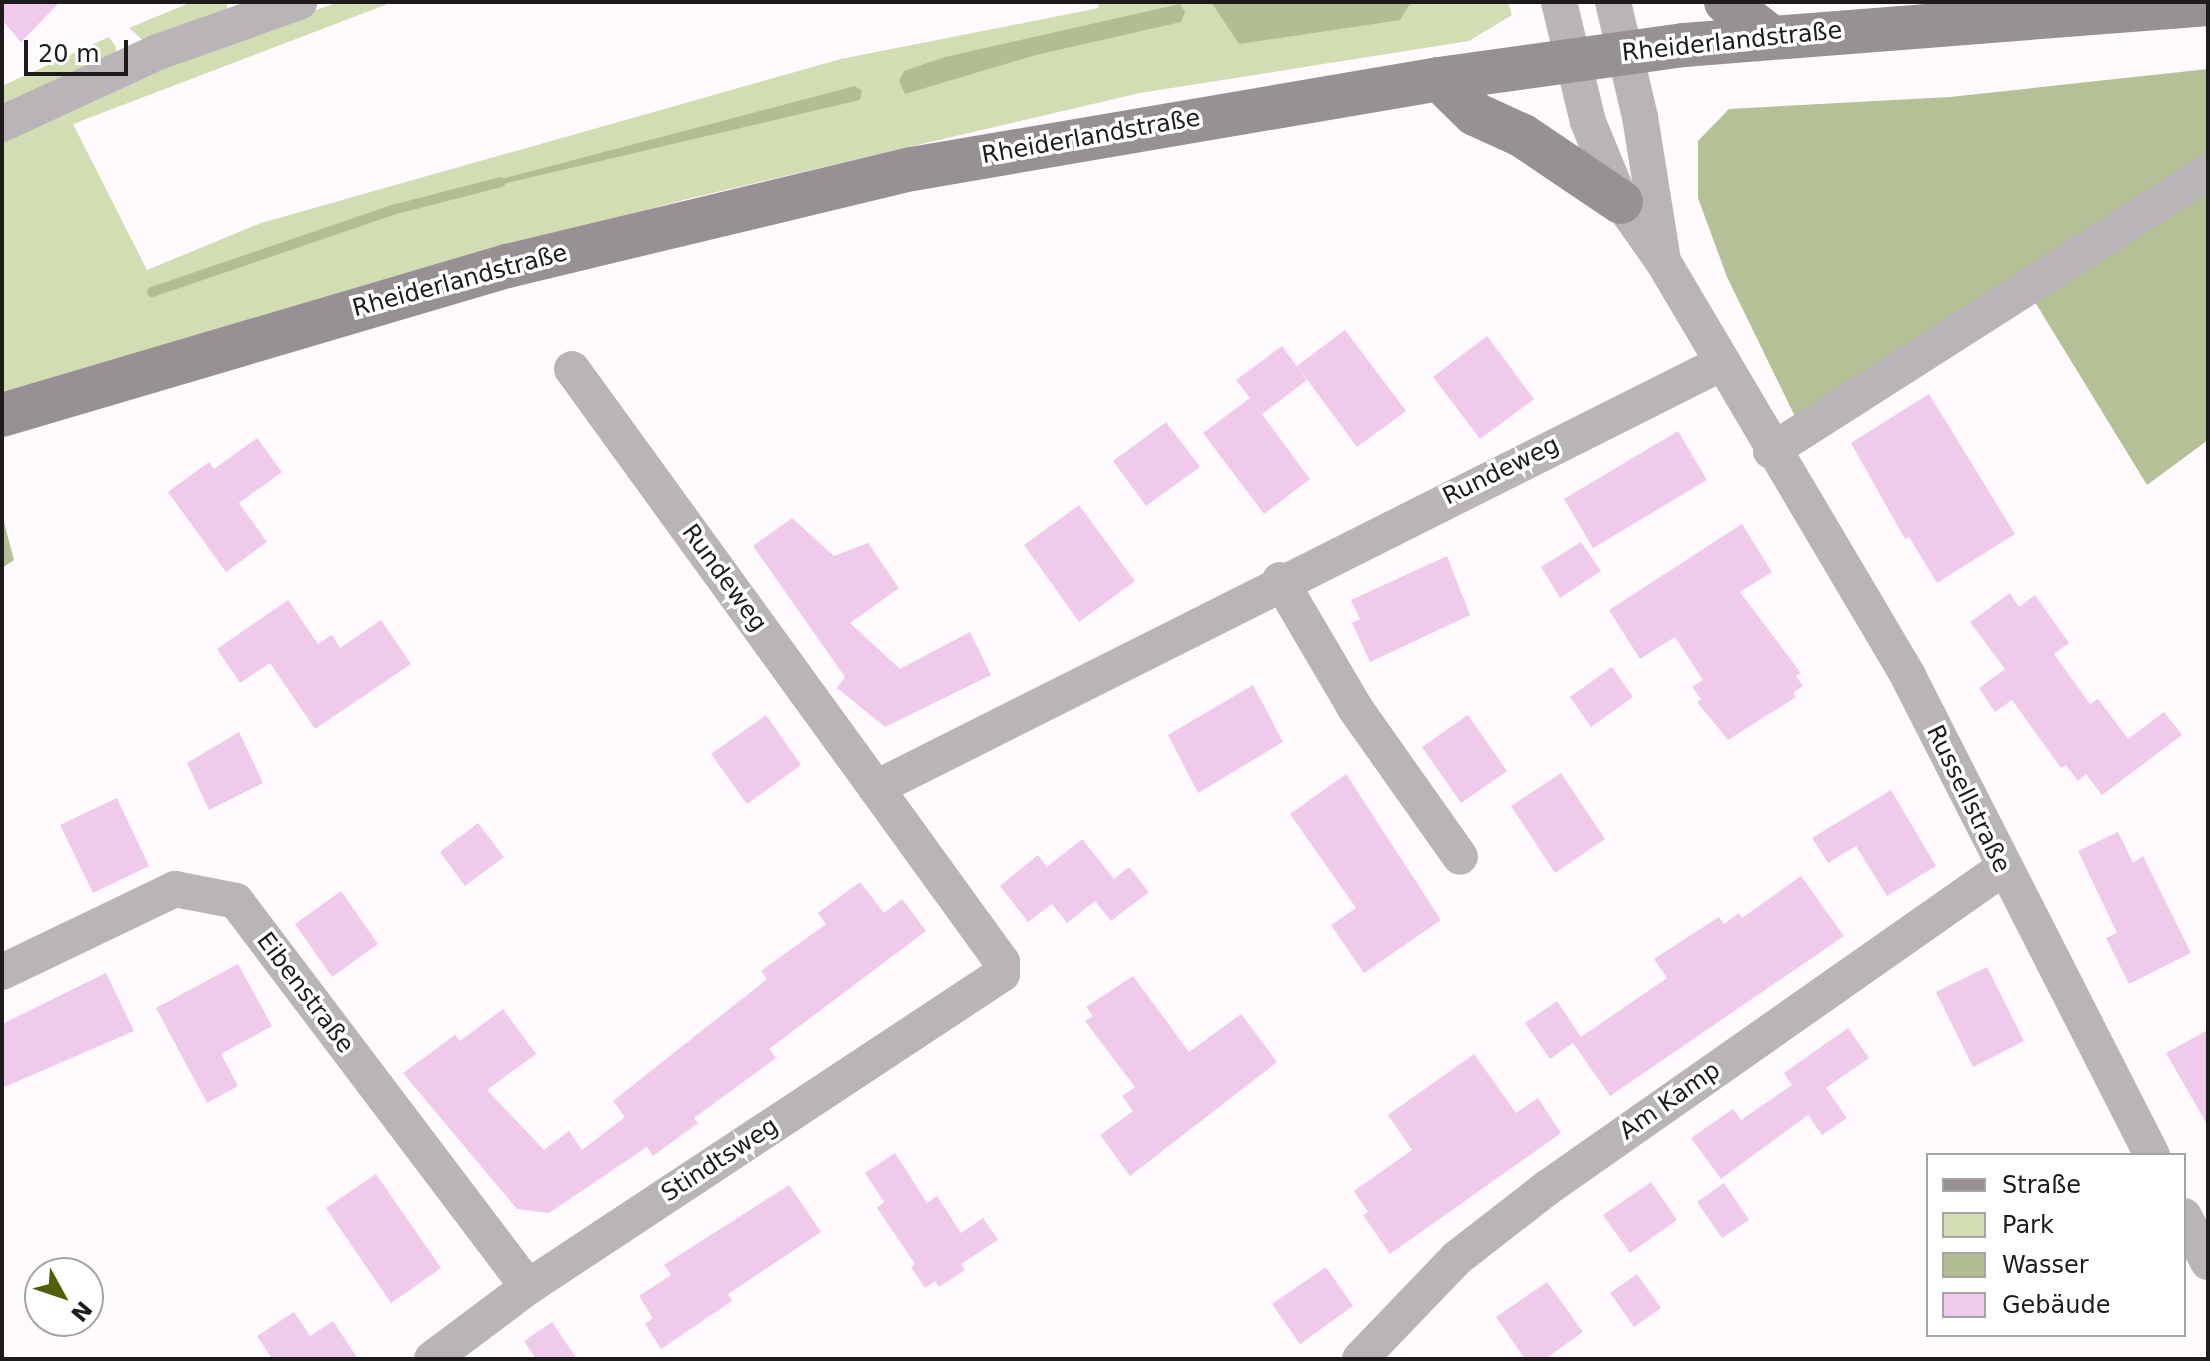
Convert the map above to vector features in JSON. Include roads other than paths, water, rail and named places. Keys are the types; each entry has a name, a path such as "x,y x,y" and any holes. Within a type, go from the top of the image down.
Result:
{"main road":[{"path":"1726,2 1771,37"},
{"name":"Rheiderlandstraße","path":"2,415 507,266 882,176 1439,79 1624,53 1771,37 2208,4"},
{"path":"1439,79 1475,114 1523,136 1621,202"}],"street":[{"path":"2,124 158,52 299,2"},
{"name":"Russellstraße","path":"1559,2 1588,122 1621,202 1664,263 1771,451 1908,676 2002,869 2151,1153"},
{"name":"Russellstraße","path":"1613,2 1664,263"},
{"path":"1771,451 2208,172"},
{"name":"Rundeweg","path":"876,788 1280,580 1722,363"},
{"name":"Rundeweg","path":"572,369 1002,962"},
{"path":"1280,580 1355,708 1460,857"},
{"name":"Am Kamp","path":"1360,1359 1457,1258 1547,1188 2002,869"},
{"name":"Eibenstraße","path":"2,972 175,889 236,901 528,1287"},
{"name":"Stindtsweg","path":"432,1359 528,1287 1002,974 1002,962"},
{"path":"2186,1220 2208,1262"}],"water":[{"path":"1211,2 1411,2 1400,20 1239,44"},
{"path":"1180,4 1185,12 1181,22 1036,55 905,94 899,81 904,71 945,57"},
{"path":"855,86 862,91 860,100 490,187 486,183"}],"waterway":[{"path":"152,292 396,209 501,182"}]}
